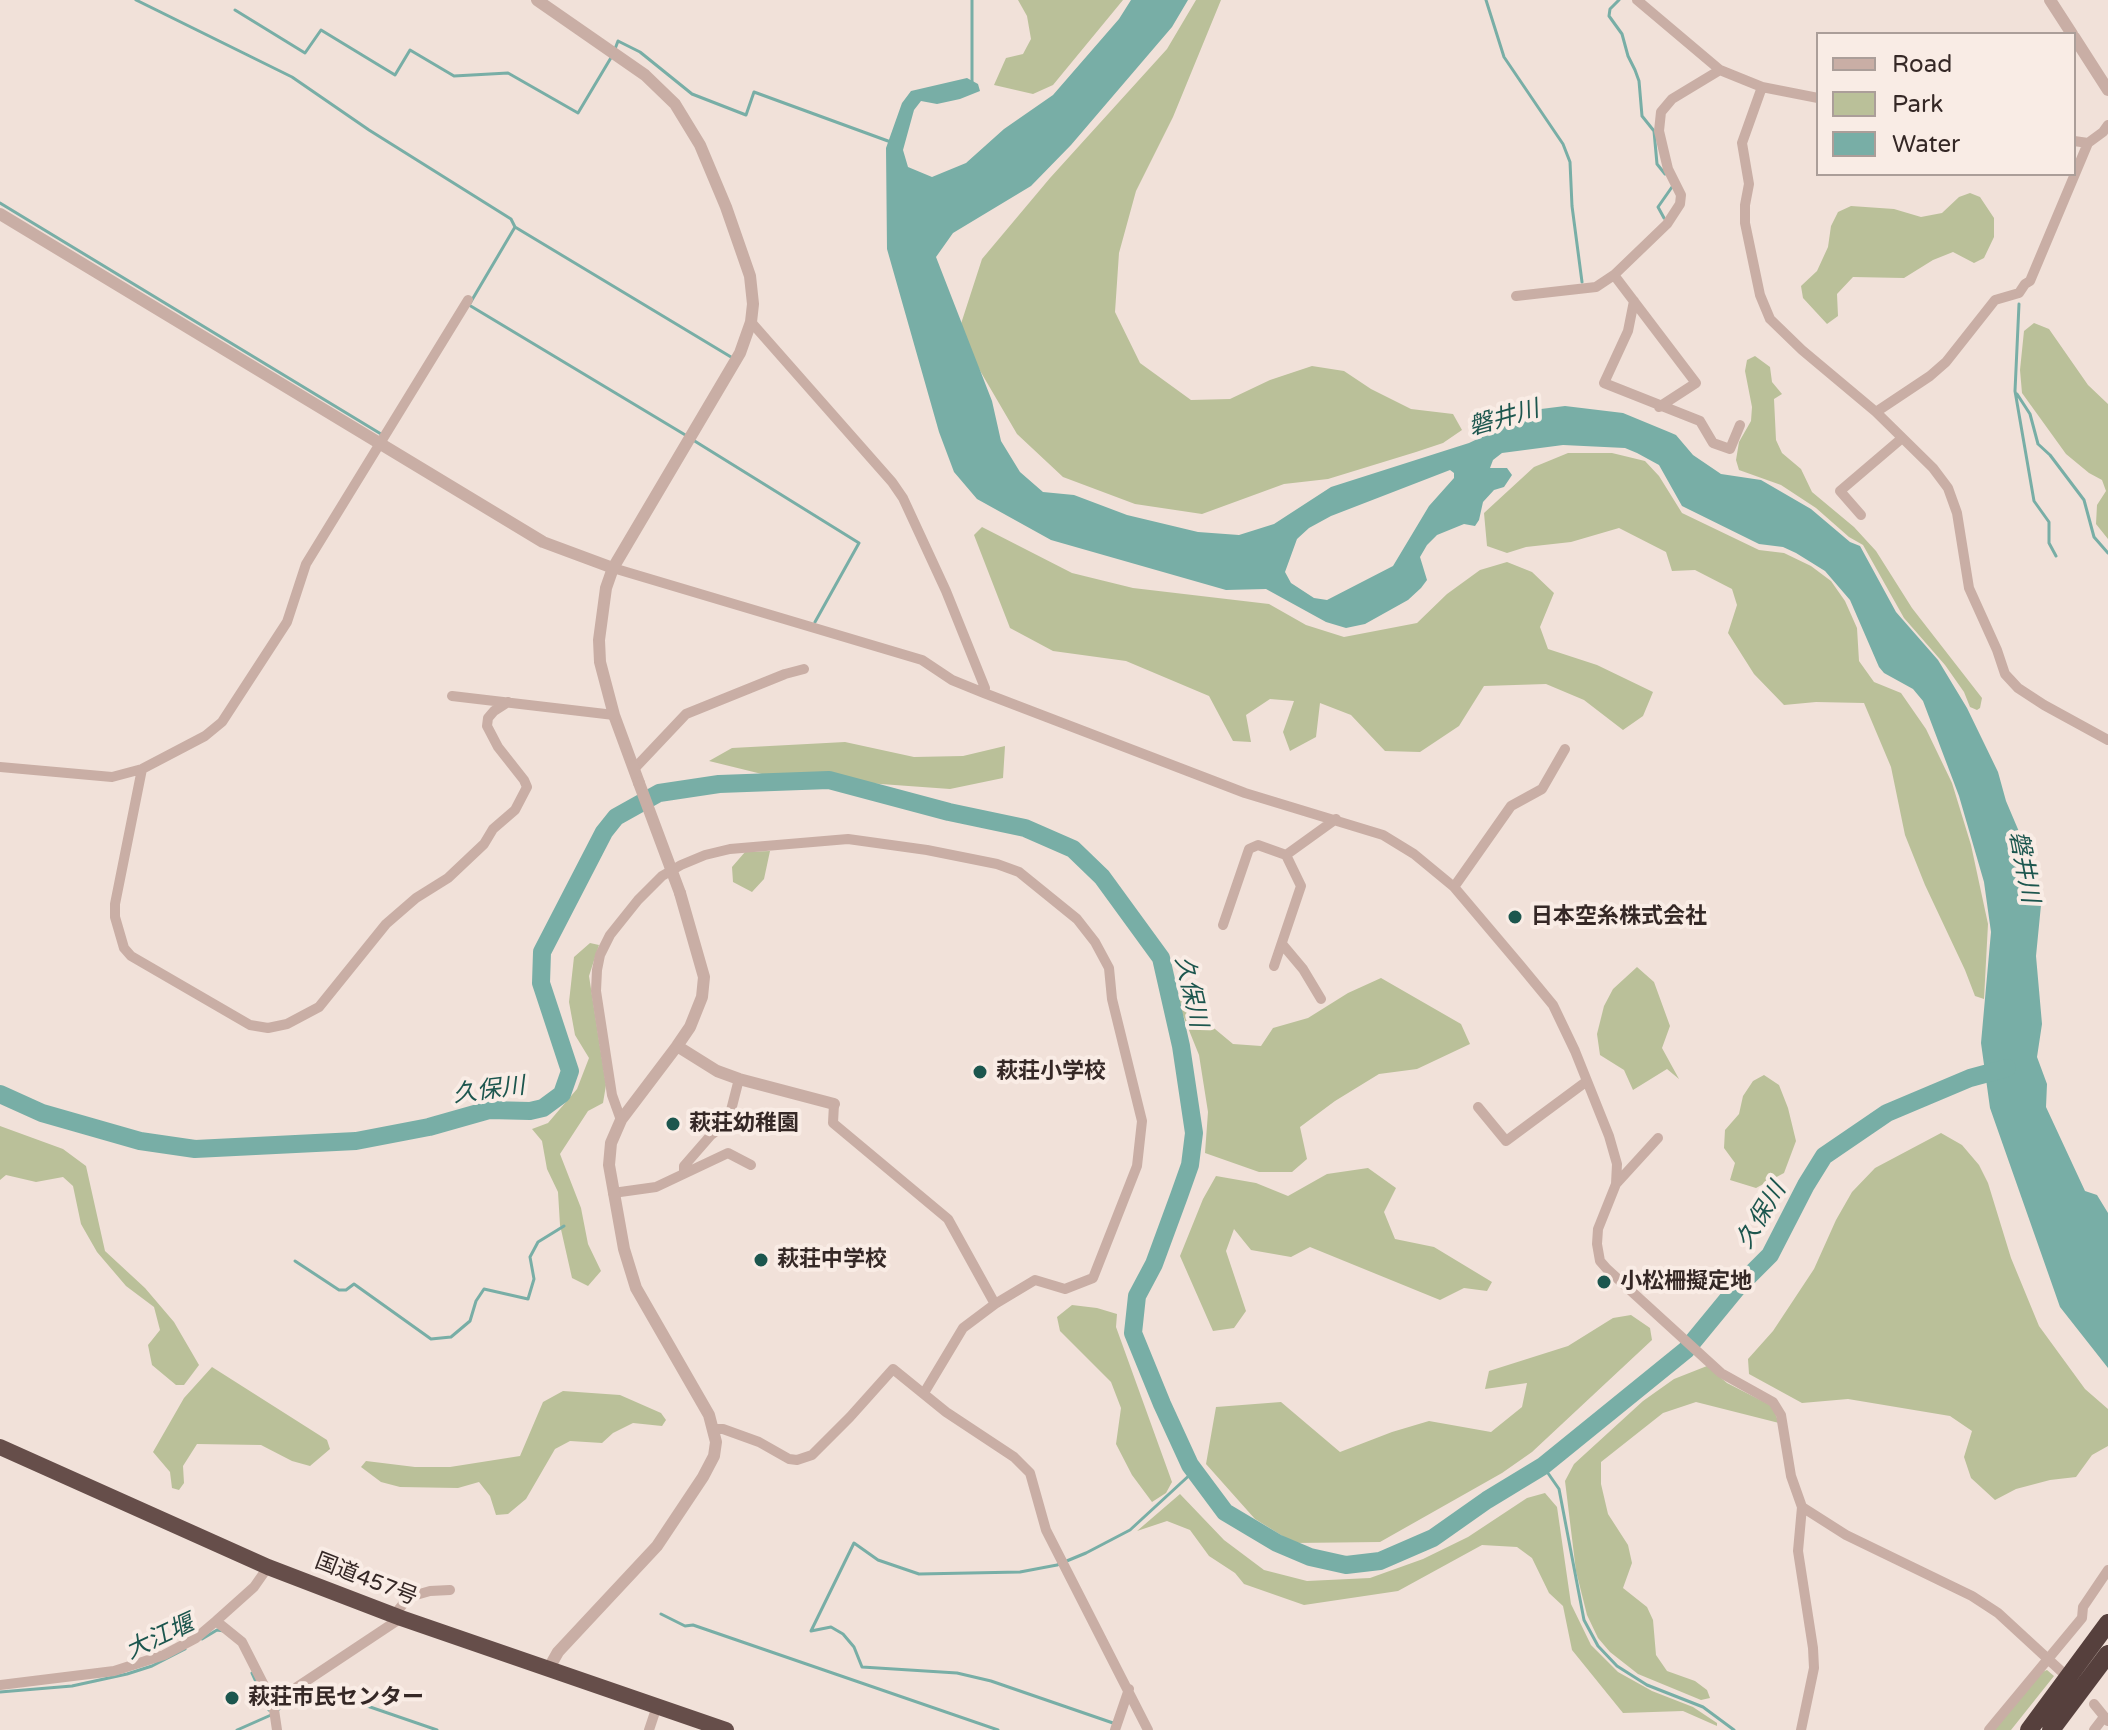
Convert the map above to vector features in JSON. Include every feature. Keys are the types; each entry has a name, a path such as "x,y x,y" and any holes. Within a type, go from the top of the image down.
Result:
{"highway":[{"name":"国道457号","path":"0,1447 268,1567 398,1616 726,1730"},
{"path":"2029,1730 2108,1623"},
{"path":"2051,1730 2108,1654"}],"street":[{"path":"537,0 645,75 675,104 700,145 750,276 753,304 751,322 740,353 613,568 606,588 599,640 604,682 614,715 680,893 704,977 698,1010 677,1046 621,1120 611,1143 609,1165 624,1249 636,1288 709,1415 716,1442 714,1456 657,1546 558,1652 549,1668"},
{"path":"1637,0 1720,70 1762,87 1816,98"},
{"path":"2050,0 2070,32"},
{"path":"2076,41 2108,90"},
{"path":"1516,296 1590,289 1614,275 1667,224 1680,204 1681,195 1668,169 1659,131 1661,112 1672,99 1720,70"},
{"path":"1762,87 1742,143 1749,184 1745,223 1760,295 1770,319 1876,412 1933,468 1948,488 1957,513 1969,588 2005,674 2018,688 2044,705 2108,740"},
{"path":"2076,172 2088,143 2108,125"},
{"path":"2076,141 2088,143"},
{"path":"1876,412 1946,362 1995,300 2019,293 2030,281 2074,176"},
{"path":"0,214 543,542 613,568 922,660 952,680 1245,793 1383,835 1414,854 1454,887 1553,1005 1609,1136 1617,1164 1616,1184 1598,1229 1600,1261 1721,1373 1773,1402 1781,1415 1791,1476 1802,1507 1798,1551 1813,1648 1814,1668 1801,1730"},
{"path":"1614,275 1696,383 1659,407"},
{"path":"0,767 112,777 142,769 205,736 222,722 287,622 306,564 468,300"},
{"path":"1634,301 1628,331 1604,383 1700,421 1713,443 1730,449 1740,425"},
{"path":"751,322 903,498 946,591 985,688 984,693"},
{"path":"1861,515 1840,491 1901,439"},
{"path":"634,769 686,714 804,669"},
{"path":"452,696 614,715"},
{"path":"142,769 115,904 115,917 124,948 131,956 250,1025 268,1028 287,1024 319,1007 386,924 416,898 448,878 515,810 525,795 524,780 498,747 487,726 488,718 494,711 508,702"},
{"path":"1454,887 1511,806 1542,789 1565,749"},
{"path":"1286,855 1336,819"},
{"path":"621,1120 612,1095 596,991 600,955 610,935 662,876 705,855 730,849 848,839 927,850 997,864 1019,872 1077,919 1095,942 1109,968 1112,999 1142,1121 1137,1166 1093,1278 1065,1289 1035,1280 995,1304 963,1328 924,1393"},
{"path":"1223,925 1249,849 1258,845 1286,855 1301,886 1274,966"},
{"path":"1282,944 1303,969 1321,999"},
{"path":"677,1046 717,1071 834,1104 833,1123 948,1219 995,1304"},
{"path":"684,1172 684,1166 702,1145 728,1122 739,1079"},
{"path":"1478,1107 1506,1141 1587,1081"},
{"path":"1616,1184 1658,1138"},
{"path":"613,1193 656,1187 728,1153 751,1165"},
{"path":"714,1429 723,1429 759,1442 789,1459 812,1455 893,1369 946,1412 1014,1457 1030,1473 1046,1530 1148,1730"},
{"path":"1802,1507 1858,1541 1972,1596 1998,1613 2061,1671"},
{"path":"0,1685 114,1671 164,1655 196,1638 254,1587 268,1567"},
{"path":"1989,1730 2082,1618 2083,1607 2108,1570"},
{"path":"273,1703 398,1616 409,1597 450,1590"},
{"path":"216,1621 242,1642 273,1703 277,1730"},
{"path":"1115,1730 1129,1689"},
{"path":"2094,1704 2106,1719 2094,1730"},
{"path":"649,1730 657,1706"}],"green space":[{"path":"1018,0 1123,0 1053,85 1033,94 994,85 1006,58 1023,54 1031,39 1027,16"},
{"path":"1196,0 1221,0 1173,117 1136,191 1119,253 1115,312 1140,363 1191,400 1230,399 1270,380 1312,366 1344,371 1411,409 1453,414 1462,430 1443,443 1416,452 1328,479 1284,484 1202,514 1135,504 1063,477 1017,434 958,333 982,259 1050,178 1167,49"},
{"path":"1970,193 1980,197 1994,218 1994,237 1984,258 1974,263 1953,252 1904,278 1853,277 1837,294 1838,316 1827,324 1803,298 1801,286 1817,271 1838,212 1851,206 1894,209 1921,217 1942,213 1959,197"},
{"path":"2034,323 2049,329 2088,385 2108,404 2108,539 2096,524 2097,505 2106,491 2102,480 2066,454 2022,393 2020,370 2024,331"},
{"path":"1755,356 1770,367 1772,382 1782,394 1774,399 1776,440 1782,453 1801,469 1812,492 1854,527 1876,551 1912,608 1982,698 1977,710 1970,707 1964,692 1945,665 1904,618 1863,545 1781,485 1739,470 1736,460 1739,442 1751,421 1752,407 1745,371 1747,360"},
{"path":"1568,453 1612,453 1645,461 1659,476 1682,513 1759,550 1784,553 1811,566 1831,581 1845,601 1857,628 1859,661 1874,682 1901,693 1926,729 1952,783 1971,845 1988,924 1984,999 1975,996 1925,885 1905,835 1891,767 1864,703 1784,705 1754,674 1728,633 1737,605 1732,589 1695,570 1672,571 1666,552 1619,528 1571,542 1526,547 1507,553 1487,546 1484,513 1534,467"},
{"path":"982,527 1072,573 1133,588 1269,604 1306,625 1344,637 1417,623 1447,594 1480,570 1507,562 1532,572 1554,593 1540,627 1548,649 1597,665 1653,692 1643,716 1623,730 1584,700 1546,684 1484,686 1459,726 1420,752 1385,751 1351,715 1320,703 1316,737 1290,751 1283,732 1294,701 1270,699 1246,715 1251,742 1233,741 1209,696 1126,661 1053,651 1010,628 974,535"},
{"path":"845,742 914,757 963,756 1005,746 1003,778 950,789 770,776 709,761 732,748"},
{"path":"770,851 764,879 752,892 733,882 732,867 745,852"},
{"path":"590,943 599,945 589,976 606,1085 603,1103 588,1111 560,1154 581,1208 588,1244 601,1271 588,1286 572,1278 560,1225 558,1192 547,1169 542,1141 532,1129 548,1123 577,1089 589,1058 575,1035 569,1002 574,957"},
{"path":"1637,967 1654,982 1670,1026 1662,1048 1679,1079 1667,1069 1633,1090 1624,1070 1600,1055 1597,1034 1604,1006 1613,989"},
{"path":"1381,978 1461,1024 1470,1044 1417,1069 1379,1074 1335,1101 1300,1127 1307,1159 1292,1172 1259,1172 1205,1153 1208,1112 1199,1055 1176,998 1188,990 1209,1024 1233,1044 1261,1046 1273,1028 1308,1018 1348,993"},
{"path":"1764,1075 1779,1085 1796,1141 1784,1173 1756,1188 1730,1180 1735,1163 1724,1148 1725,1130 1739,1114 1743,1096 1753,1081"},
{"path":"0,1126 63,1149 86,1166 105,1251 145,1288 174,1322 199,1365 184,1385 176,1385 152,1365 148,1345 160,1330 154,1307 126,1286 97,1252 81,1224 73,1186 63,1177 36,1182 6,1175 0,1180"},
{"path":"1941,1133 1962,1145 1979,1165 1988,1183 2011,1258 2039,1326 2085,1389 2108,1409 2108,1446 2092,1455 2076,1477 2016,1489 1995,1500 1971,1478 1964,1457 1972,1431 1950,1416 1848,1399 1802,1403 1749,1374 1748,1359 1773,1331 1814,1269 1852,1192 1875,1168"},
{"path":"1368,1168 1396,1188 1384,1212 1395,1239 1434,1247 1492,1282 1487,1291 1464,1288 1440,1300 1310,1247 1291,1257 1251,1250 1234,1229 1226,1251 1246,1311 1234,1328 1213,1331 1180,1256 1203,1199 1216,1176 1256,1183 1288,1196 1327,1174"},
{"path":"1072,1305 1117,1314 1116,1327 1172,1482 1166,1493 1152,1502 1132,1475 1116,1444 1121,1408 1111,1382 1060,1331 1057,1317"},
{"path":"1631,1315 1650,1328 1652,1340 1532,1452 1502,1473 1380,1542 1294,1543 1255,1519 1206,1464 1216,1407 1281,1402 1340,1452 1429,1421 1491,1432 1522,1407 1527,1383 1485,1389 1489,1371 1568,1346 1613,1318"},
{"path":"1707,1366 1727,1383 1772,1406 1779,1423 1696,1402 1663,1413 1601,1462 1601,1484 1608,1514 1628,1545 1632,1563 1623,1588 1647,1607 1653,1620 1656,1655 1667,1671 1695,1681 1707,1690 1710,1698 1701,1700 1638,1674 1598,1638 1587,1615 1576,1571 1565,1481 1574,1464 1643,1401 1674,1379"},
{"path":"212,1367 327,1440 330,1449 310,1466 292,1461 261,1445 197,1444 183,1466 184,1483 179,1490 172,1488 170,1472 153,1452 184,1398"},
{"path":"563,1391 620,1395 661,1413 666,1420 662,1426 633,1423 613,1433 602,1443 570,1441 555,1449 526,1499 508,1514 496,1515 490,1496 479,1482 458,1488 400,1487 381,1482 361,1467 366,1461 415,1467 450,1467 520,1456 543,1402"},
{"path":"1545,1493 1557,1507 1571,1604 1591,1645 1618,1672 1652,1691 1693,1707 1717,1726 1683,1711 1623,1713 1572,1650 1563,1606 1549,1593 1532,1558 1517,1547 1482,1545 1398,1591 1304,1605 1244,1584 1235,1573 1209,1556 1190,1530 1167,1521 1137,1531 1180,1494 1224,1540 1264,1570 1307,1581 1370,1578 1423,1559 1468,1537 1527,1498"},
{"path":"2047,1670 2054,1676 2011,1730 1993,1730 2040,1673"}],"water":[{"name":"磐井川","path":"1131,0 1188,0 1172,27 1071,145 1031,186 953,233 936,257 992,401 1001,441 1020,472 1043,492 1074,495 1127,515 1198,532 1239,535 1274,524 1331,487 1469,443 1541,409 1565,406 1623,413 1676,435 1693,455 1721,474 1761,480 1811,509 1850,542 1860,546 1896,612 1938,660 1967,708 1998,772 2006,801 2031,860 2030,886 2041,905 2036,956 2042,1024 2037,1057 2047,1084 2046,1107 2085,1191 2097,1195 2108,1213 2108,1368 2060,1307 1990,1108 1981,1043 1991,932 1984,882 1959,796 1923,701 1913,689 1879,667 1850,600 1825,571 1783,547 1759,544 1682,506 1659,465 1637,453 1625,448 1563,445 1502,453 1493,460 1490,468 1507,468 1512,475 1504,487 1494,490 1483,502 1475,526 1464,524 1437,535 1427,545 1420,557 1427,580 1421,588 1408,600 1365,624 1346,628 1326,622 1266,589 1226,590 1051,540 977,499 954,472 939,432 887,249 886,148 902,103 911,91 967,78 978,84 980,91 937,104 921,101 914,110 903,150 908,167 932,177 966,163 1004,129 1053,95 1119,19","holes":["1450,470 1454,478 1429,506 1393,566 1327,600 1314,598 1291,583 1285,572 1297,539 1309,528 1331,516"]}],"waterway":[{"path":"136,0 292,77 369,130 511,219 515,227 731,357"},
{"path":"969,82 972,82 972,0"},
{"path":"1486,0 1504,57 1563,144 1570,162 1582,282"},
{"path":"1619,0 1610,9 1609,16 1622,34 1639,81 1642,116 1654,131 1657,164 1665,174"},
{"path":"235,10 305,53 321,30 395,75 410,50 454,76 508,73 578,113 612,56"},
{"path":"615,49 618,41 640,52 692,94 746,115 754,92 888,141"},
{"path":"1664,218 1658,207 1672,187"},
{"path":"0,203 381,434"},
{"path":"515,227 469,305 687,436"},
{"path":"2019,304 2015,391 2034,501 2049,522 2049,543 2056,556"},
{"path":"2017,394 2030,414 2038,444 2084,500 2094,537 2108,553"},
{"path":"693,440 859,543 815,622"},
{"name":"久保川","path":"0,1094 42,1113 140,1141 195,1149 356,1141 429,1127 489,1110 530,1111 543,1108 562,1094 570,1071 541,983 542,952 604,832 616,817 659,793 719,784 829,780 949,812 1025,828 1073,849 1102,877 1161,958 1181,1046 1194,1133 1190,1165 1154,1264 1137,1296 1133,1333 1162,1404 1190,1465 1225,1512 1277,1543 1310,1557 1346,1565 1380,1561 1433,1538 1543,1466 1686,1350 1737,1288 1770,1255 1824,1156 1887,1113 1970,1078 2007,1068"},
{"path":"295,1261 339,1290 346,1290 354,1284 431,1339 451,1337 470,1321 476,1301 484,1289 528,1299 534,1279 530,1257 538,1242 564,1226"},
{"path":"1543,1466 1559,1489 1584,1620 1598,1646 1617,1666 1647,1685 1703,1707 1734,1730"},
{"path":"1113,1723 991,1681 957,1673 862,1667 854,1647 843,1634 831,1627 811,1631 854,1543 878,1560 919,1574 1020,1572 1057,1565 1130,1530 1194,1471"},
{"path":"661,1614 685,1626 693,1625 998,1730"},
{"name":"大江堰","path":"202,1639 217,1630 224,1631"},
{"name":"大江堰","path":"0,1692 72,1686 127,1674 152,1666 185,1649"},
{"name":"大江堰","path":"252,1673 269,1710"},
{"path":"237,1730 271,1715 309,1686 437,1730"}],"place":[{"name":"日本空糸株式会社","path":"1515,917"},
{"name":"萩荘小学校","path":"980,1072"},
{"name":"萩荘幼稚園","path":"673,1124"},
{"name":"萩荘中学校","path":"761,1260"},
{"name":"小松柵擬定地","path":"1604,1282"},
{"name":"萩荘市民センター","path":"232,1698"}]}
